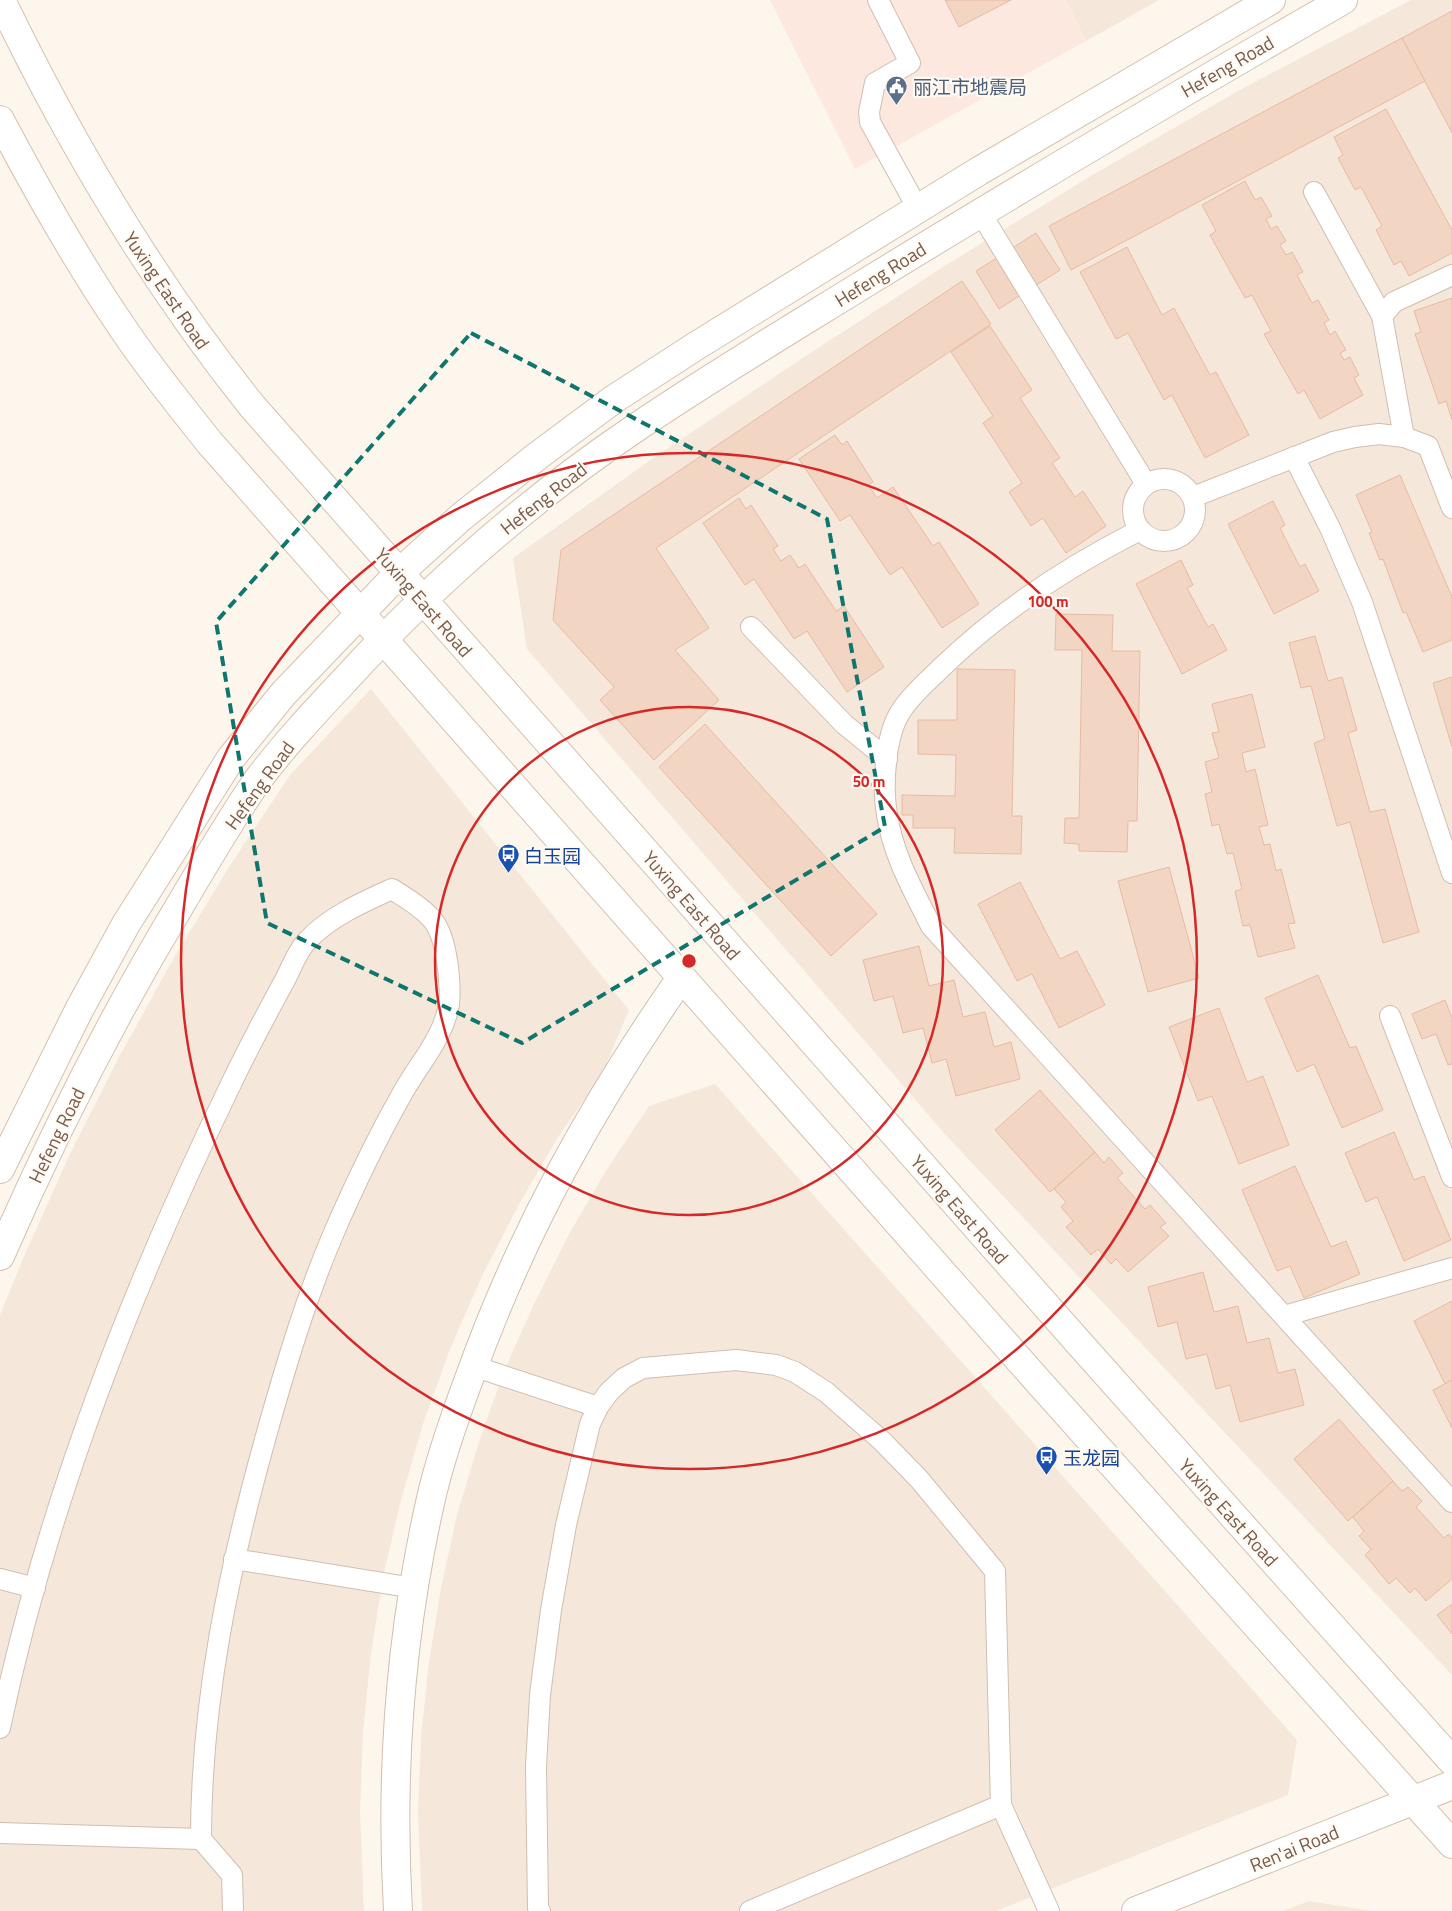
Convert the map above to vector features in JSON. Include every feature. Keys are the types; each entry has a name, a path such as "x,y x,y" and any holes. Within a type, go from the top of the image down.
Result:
{"street":[{"name":"Yuxing East Road","path":"1,0 104,195 170,299 252,406 1065,1328 1452,1761"},
{"name":"Hefeng Road","path":"0,1168 79,1010 177,840 231,758 284,694 399,573 460,518 536,456 614,399 918,209 1271,0"},
{"name":"Hefeng Road","path":"0,1256 65,1114 110,1027 207,860 259,779 311,717 423,600 557,485 634,428 980,212 1343,0"},
{"path":"0,120 27,172 86,273 125,331 209,442 681,978 1452,1844"},
{"path":"398,1911 395,1798 398,1723 405,1648 430,1501 454,1420 473,1366 514,1264 550,1189 619,1069 681,978"},
{"name":"Ren'ai Road","path":"1136,1911 1452,1785"}],"lane":[{"path":"878,0 910,63 875,83 871,92 870,122 918,209"},
{"path":"1314,192 1382,316 1404,437"},
{"path":"980,212 1146,484"},
{"path":"1382,316 1394,302 1452,275"},
{"path":"1193,497 1333,442 1356,436 1378,434 1404,437 1428,446 1452,508"},
{"path":"1294,457 1330,528 1362,602 1452,873"},
{"path":"1157,479 1170,479 1180,482 1193,497 1196,510 1193,522 1186,532 1175,539 1162,541 1150,538 1140,530 1134,518 1133,506 1137,494 1146,484 1157,479"},
{"path":"1140,530 1092,554 1047,581 1004,612 967,643 900,711 892,734 885,784 886,814 892,843 903,871 931,926 1452,1502"},
{"path":"751,627 844,724 887,759"},
{"path":"0,1728 36,1588 62,1498 99,1390 143,1274 193,1161 247,1050 306,941 362,902 392,889 432,917 441,939 448,962 450,983 444,1024 402,1093 365,1164 332,1237 307,1302 285,1369 234,1559 214,1666 206,1732 201,1799 201,1839 232,1875 233,1911"},
{"path":"1390,1016 1452,1177"},
{"path":"1284,1316 1452,1268"},
{"path":"540,1911 538,1908 535,1828 540,1695 550,1610 566,1525 590,1424 598,1407 609,1392 624,1378 642,1368 736,1360 776,1365 795,1372 826,1392 882,1442 919,1480 995,1571 1001,1805 1049,1911"},
{"path":"473,1366 598,1407"},
{"path":"234,1559 414,1588"},
{"path":"0,1579 36,1588"},
{"path":"750,1911 1001,1805"},
{"path":"0,1833 201,1839"}],"highlighted area":[{"path":"471,333 827,519 885,827 522,1043 267,923 216,622"}],"shaded area":[{"name":"丽江市地震局","path":"770,0 1066,0 1086,41 855,169"},
{"path":"1066,0 1159,0 1086,41"},
{"path":"1411,0 1452,0 1452,1675 944,1133 527,649 513,558 652,459 943,267 1094,174 1247,86"},
{"path":"371,689 629,1010 602,1074 558,1137 518,1206 482,1276 450,1349 423,1424 401,1500 383,1577 371,1654 363,1733 360,1811 364,1911 0,1911 0,1315 69,1156 119,1057 172,961 229,867 290,775"},
{"path":"715,1084 1297,1740 1288,1795 996,1911 422,1911 418,1811 421,1737 429,1662 441,1588 457,1515 479,1442 504,1371 535,1302 569,1234 607,1169 649,1106"},
{"path":"1309,1901 1372,1911 1283,1911"}],"building":[{"path":"945,0 1011,0 959,27"},
{"path":"1452,11 1452,133 1402,38"},
{"path":"1402,38 1425,81 1071,270 1049,226"},
{"path":"1386,109 1452,230 1452,253 1409,276 1401,261 1394,265 1376,230 1382,226 1361,187 1355,190 1338,158 1343,155 1334,137"},
{"path":"1245,181 1255,200 1261,197 1272,216 1266,219 1271,229 1277,226 1286,241 1280,245 1286,255 1292,252 1303,272 1297,275 1312,303 1318,300 1329,320 1324,323 1330,335 1335,331 1346,350 1340,353 1344,360 1350,357 1359,375 1354,378 1363,395 1320,419 1304,390 1298,394 1264,334 1271,331 1252,295 1245,298 1210,235 1216,231 1202,205"},
{"path":"1036,233 1060,270 999,309 976,271"},
{"path":"1127,247 1162,315 1174,308 1210,375 1216,372 1249,435 1205,458 1172,395 1164,400 1128,333 1116,339 1080,272"},
{"path":"962,281 991,324 656,548 709,628 675,650 719,700 654,760 600,700 614,687 553,620 561,550"},
{"path":"1452,298 1452,420 1446,401 1439,404 1415,334 1421,332 1414,311"},
{"path":"990,326 1032,390 1020,398 1060,458 1052,463 1075,497 1083,491 1106,526 1066,553 1043,518 1031,526 1009,492 1022,483 983,423 993,416 951,352"},
{"path":"835,435 842,445 847,441 873,482 868,485 877,498 893,487 933,546 939,542 979,604 942,628 902,567 890,575 850,515 840,521 799,459"},
{"path":"1400,475 1452,597 1452,640 1423,652 1406,612 1403,613 1383,559 1380,560 1369,533 1372,532 1356,495"},
{"path":"739,498 746,509 751,505 778,546 773,549 781,561 790,555 799,568 805,564 836,611 844,606 884,667 847,692 807,631 794,639 754,579 745,585 703,523"},
{"path":"1273,501 1285,525 1280,528 1300,567 1305,564 1319,591 1274,614 1228,524"},
{"path":"1181,560 1193,585 1187,588 1208,627 1213,624 1227,650 1182,674 1136,584"},
{"path":"1056,614 1113,615 1112,651 1140,651 1137,821 1128,821 1127,852 1079,851 1079,844 1064,843 1065,818 1079,818 1082,650 1055,650"},
{"path":"1315,636 1328,681 1342,677 1357,730 1348,733 1370,812 1385,809 1419,932 1383,943 1350,822 1337,826 1314,743 1325,739 1311,686 1301,688 1289,643"},
{"path":"957,669 1015,670 1012,816 1022,816 1021,854 954,853 955,828 913,828 913,815 902,815 902,795 955,796 956,755 918,754 918,720 957,720"},
{"path":"1452,677 1452,747 1433,683"},
{"path":"1252,694 1265,747 1242,753 1246,772 1255,769 1268,825 1259,827 1264,845 1270,844 1276,871 1281,869 1295,923 1288,924 1295,948 1258,957 1250,925 1243,926 1235,891 1242,889 1233,853 1227,854 1219,824 1212,826 1205,794 1212,792 1205,762 1219,758 1212,733 1219,732 1212,704"},
{"path":"705,724 877,914 831,956 659,767"},
{"path":"1169,867 1199,978 1148,992 1118,881"},
{"path":"1020,882 1060,959 1077,951 1105,1005 1059,1028 1032,974 1017,981 978,904"},
{"path":"919,946 929,986 954,980 963,1017 985,1012 994,1047 1011,1042 1020,1079 956,1096 946,1059 932,1063 923,1028 903,1033 893,996 874,1001 863,960"},
{"path":"1318,975 1350,1048 1356,1046 1383,1110 1342,1128 1314,1064 1297,1072 1265,998"},
{"path":"1445,1000 1452,1018 1452,1064 1448,1065 1436,1034 1422,1039 1412,1014"},
{"path":"1219,1008 1247,1082 1263,1076 1289,1145 1239,1164 1212,1096 1198,1101 1169,1027"},
{"path":"1040,1090 1095,1152 1050,1192 995,1130"},
{"path":"1394,1132 1414,1180 1424,1176 1451,1240 1404,1261 1377,1197 1366,1202 1345,1153"},
{"path":"1095,1152 1104,1163 1109,1157 1123,1173 1117,1178 1145,1209 1150,1205 1166,1223 1160,1227 1169,1236 1128,1272 1116,1259 1111,1264 1098,1249 1091,1255 1066,1227 1073,1221 1061,1207 1066,1202 1054,1189"},
{"path":"1295,1166 1331,1247 1346,1241 1360,1274 1304,1298 1290,1266 1277,1271 1242,1190"},
{"path":"1203,1272 1214,1312 1238,1306 1247,1343 1269,1338 1278,1373 1295,1369 1304,1405 1240,1422 1230,1385 1216,1389 1207,1354 1186,1359 1177,1322 1158,1327 1148,1287"},
{"path":"1452,1301 1452,1380 1445,1384 1414,1321"},
{"path":"1452,1380 1452,1428 1433,1390"},
{"path":"1339,1419 1393,1481 1348,1521 1294,1459"},
{"path":"1393,1481 1402,1491 1408,1487 1422,1501 1416,1507 1444,1538 1449,1534 1452,1538 1452,1579 1426,1601 1415,1588 1410,1593 1396,1578 1389,1584 1365,1555 1371,1549 1359,1536 1364,1531 1353,1517"},
{"path":"1452,1604 1452,1634 1437,1615"}],"place":[{"name":"丽江市地震局","path":"897,105"},
{"name":"白玉园","path":"508,874"},
{"name":"玉龙园","path":"1047,1476"}]}
